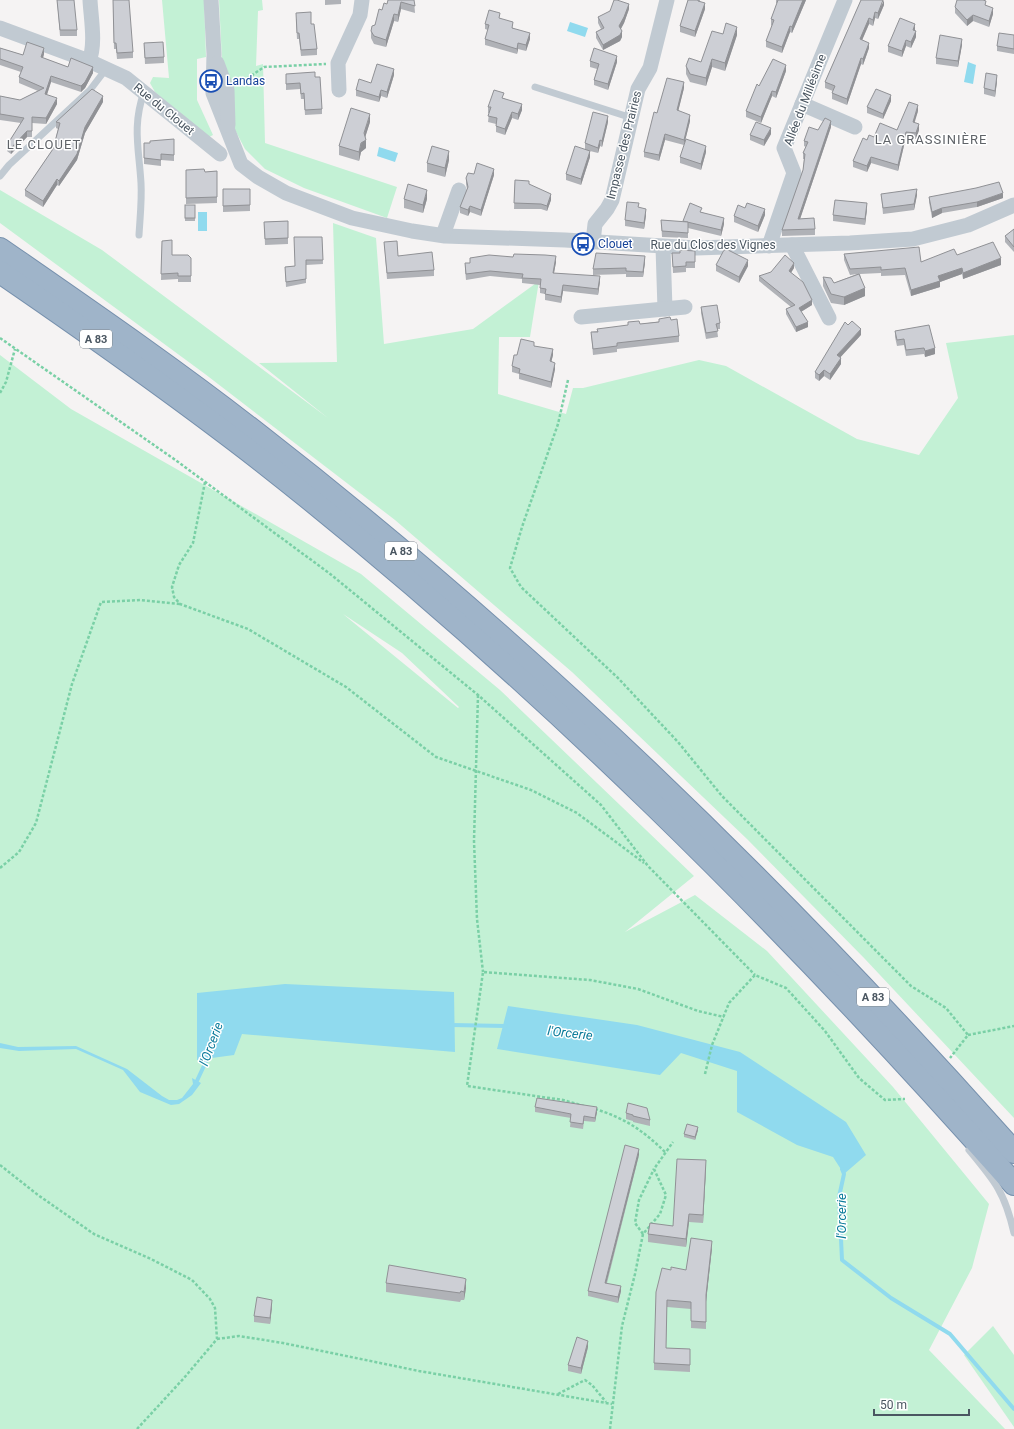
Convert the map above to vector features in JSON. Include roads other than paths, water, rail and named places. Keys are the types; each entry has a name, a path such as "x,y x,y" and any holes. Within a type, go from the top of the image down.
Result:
{"highway":[{"name":"A 83","path":"0,249 165,364 258,434 370,524 512,647 592,719 773,893 883,1008 1014,1152"},
{"name":"A 83","path":"0,272 144,373 260,460 376,554 498,659 647,799 764,912 845,997 963,1136 1014,1184"}],"street":[{"path":"89,61 91,56 92,40 90,0"},
{"path":"211,0 214,54 227,90 229,106 228,132"},
{"path":"339,90 338,63 360,15 362,0"},
{"name":"Impasse des Prairies","path":"593,242 595,224 612,200 638,89 650,68 667,0"},
{"name":"Allée du Millésime","path":"769,246 794,173 784,148 845,0"},
{"name":"Rue du Clouet","path":"6,30 89,61 126,78 220,154"},
{"name":"Rue du Clos des Vignes","path":"214,54 213,93 238,159 251,173 286,193 352,218 398,229 443,235 663,247 769,246 912,239 968,225 1014,205"},
{"path":"802,104 855,127"},
{"path":"443,235 459,190"},
{"path":"792,245 829,318"},
{"path":"663,247 665,309"},
{"path":"581,317 685,307"}],"lane":[{"path":"0,176 9,165 90,90 106,69"},
{"path":"535,87 632,118"},
{"path":"140,235 141,184 136,136 140,105 144,92"},
{"path":"963,1136 996,1182 1008,1208 1014,1233"}],"water":[{"path":"570,22 588,28 585,37 567,31"},
{"path":"968,62 976,65 973,84 964,82"},
{"path":"379,147 398,153 395,162 377,156"},
{"path":"198,212 207,212 207,231 198,231"},
{"path":"285,984 454,992 455,1052 242,1034 234,1055 197,1060 197,993"},
{"path":"508,1006 637,1025 740,1052 846,1122 866,1155 844,1174 833,1157 797,1145 737,1112 737,1071 681,1053 660,1075 497,1049"},
{"path":"0,1043 18,1047 76,1046 127,1069 169,1100 177,1100 182,1098 193,1084 192,1078 201,1083 192,1095 179,1104 171,1105 140,1092 123,1070 76,1049 19,1051 0,1048"}],"waterway":[{"name":"l'Orcerie","path":"451,1025 506,1026"},
{"name":"l'Orcerie","path":"195,1085 209,1055"},
{"name":"l'Orcerie","path":"842,1169 844,1174 839,1197 842,1260 891,1298 950,1334 1014,1409"}],"place":[{"name":"Landas","path":"211,81"},
{"name":"Clouet","path":"583,244"}],"district":[{"name":"LA GRASSINIÈRE","path":"931,139"},
{"name":"LE CLOUET","path":"44,144"}]}
